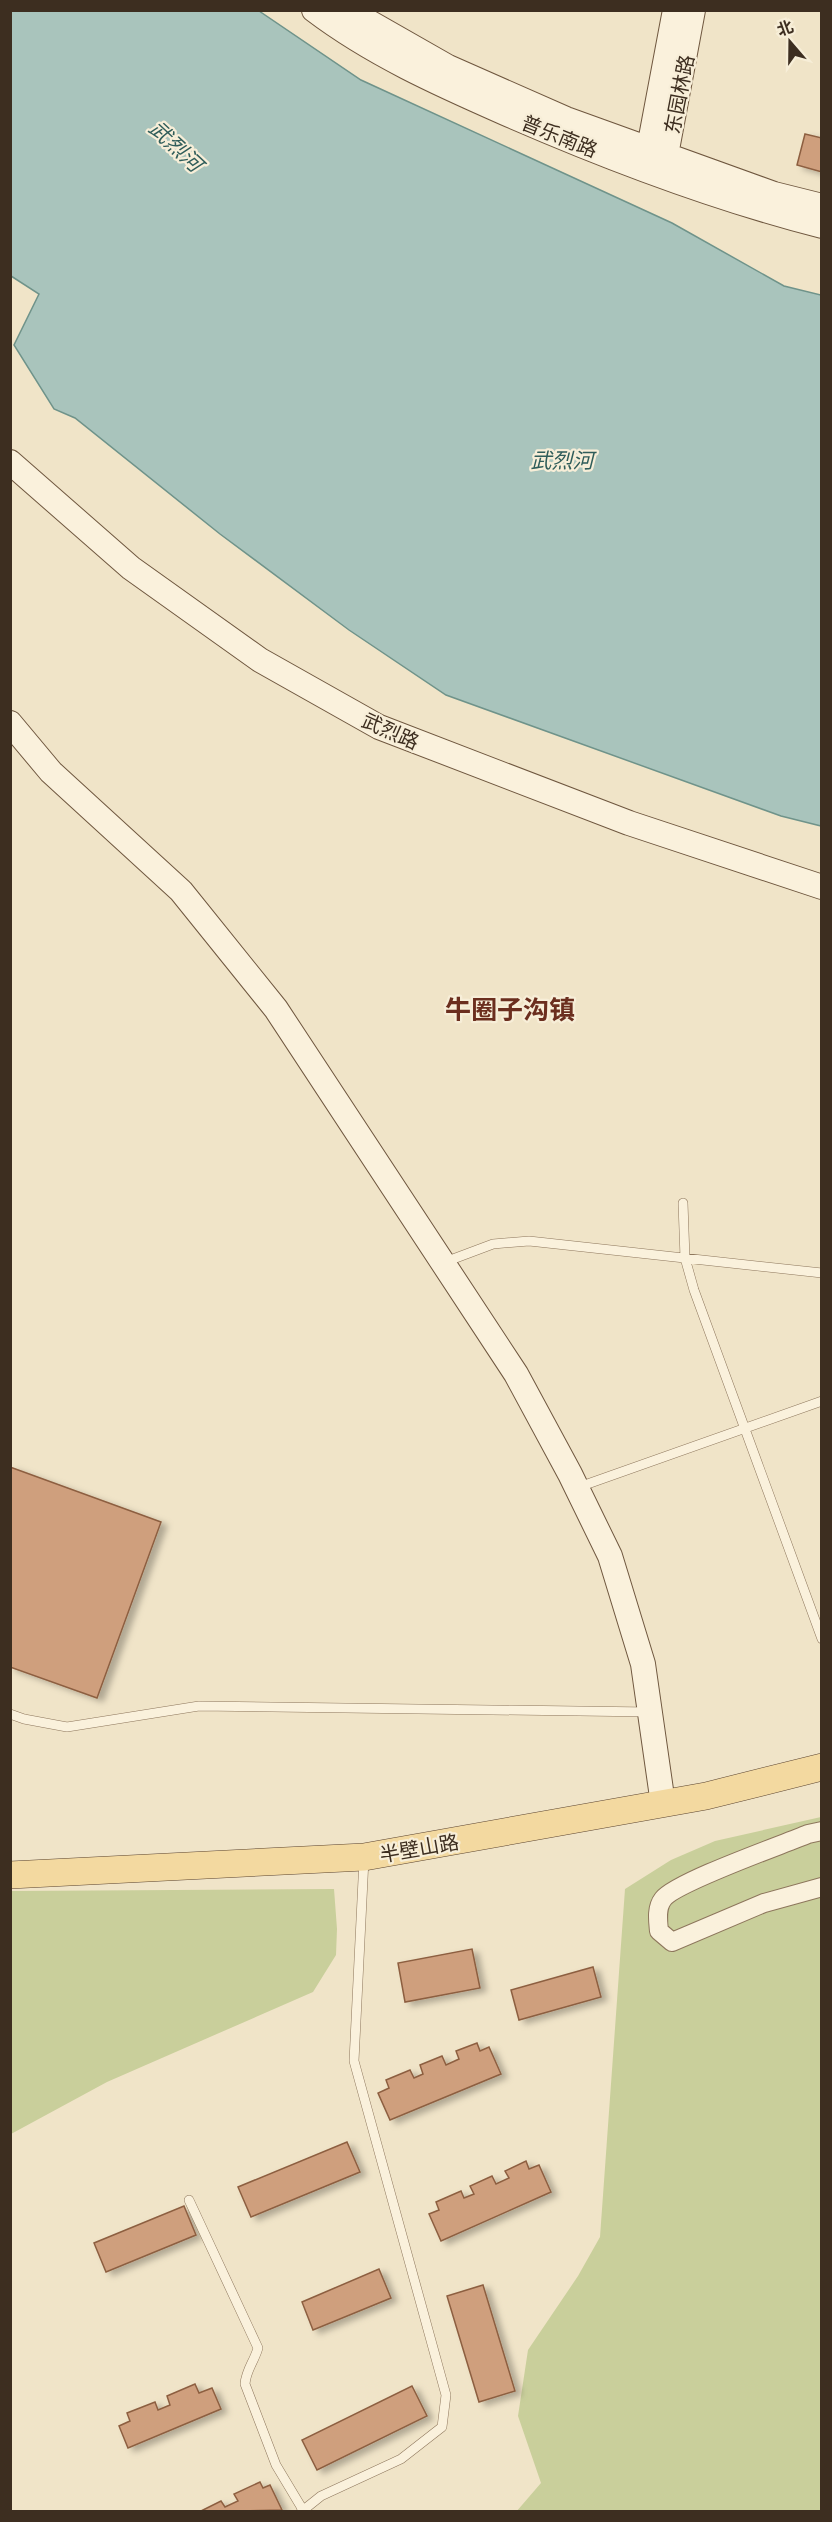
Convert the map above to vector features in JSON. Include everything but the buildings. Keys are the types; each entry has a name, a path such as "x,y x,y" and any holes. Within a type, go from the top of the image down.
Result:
{"main road":[{"name":"普乐南路","path":"314,10 335,27 446,87 549,132 656,163 822,206"},
{"name":"普乐南路","path":"348,10 448,67 566,119 656,163 771,213 822,226"},
{"name":"东园林路","path":"656,163 675,10"},
{"name":"东园林路","path":"656,163 693,10"},
{"name":"武烈路","path":"12,463 140,575 260,660 379,727 629,823 804,883 822,887"},
{"path":"10,723 51,772 181,891 276,1009 516,1374 577,1488 610,1556 643,1664 663,1804"},
{"name":"半壁山路","path":"10,1875 364,1857 706,1796 822,1767"}],"street":[{"path":"822,1831 808,1834 685,1885 663,1899 657,1914 659,1931 672,1942 764,1903 822,1887"}],"lane":[{"path":"683,1203 686,1258 694,1290 822,1639"},
{"path":"443,1263 493,1244 529,1241 822,1273"},
{"path":"577,1488 822,1401"},
{"path":"10,1714 67,1727 199,1706 650,1712"},
{"path":"189,2200 258,2348 255,2361 246,2373 245,2384 276,2465 302,2511 321,2496 400,2459 442,2427 446,2395 354,2061 364,1857"}],"green space":[{"path":"821,1817 821,2511 516,2512 541,2483 518,2416 528,2350 578,2276 600,2237 625,1889 671,1860 715,1841"},
{"path":"334,1889 336,1955 313,1992 107,2082 11,2134 11,1891"}],"water":[{"name":"武烈河","path":"10,11 259,11 361,80 672,223 784,286 821,295 821,826 781,816 446,695 349,630 220,534 75,418 54,409 14,345 39,294 11,276"}],"district":[{"name":"牛圈子沟镇","path":"510,1007"}]}
